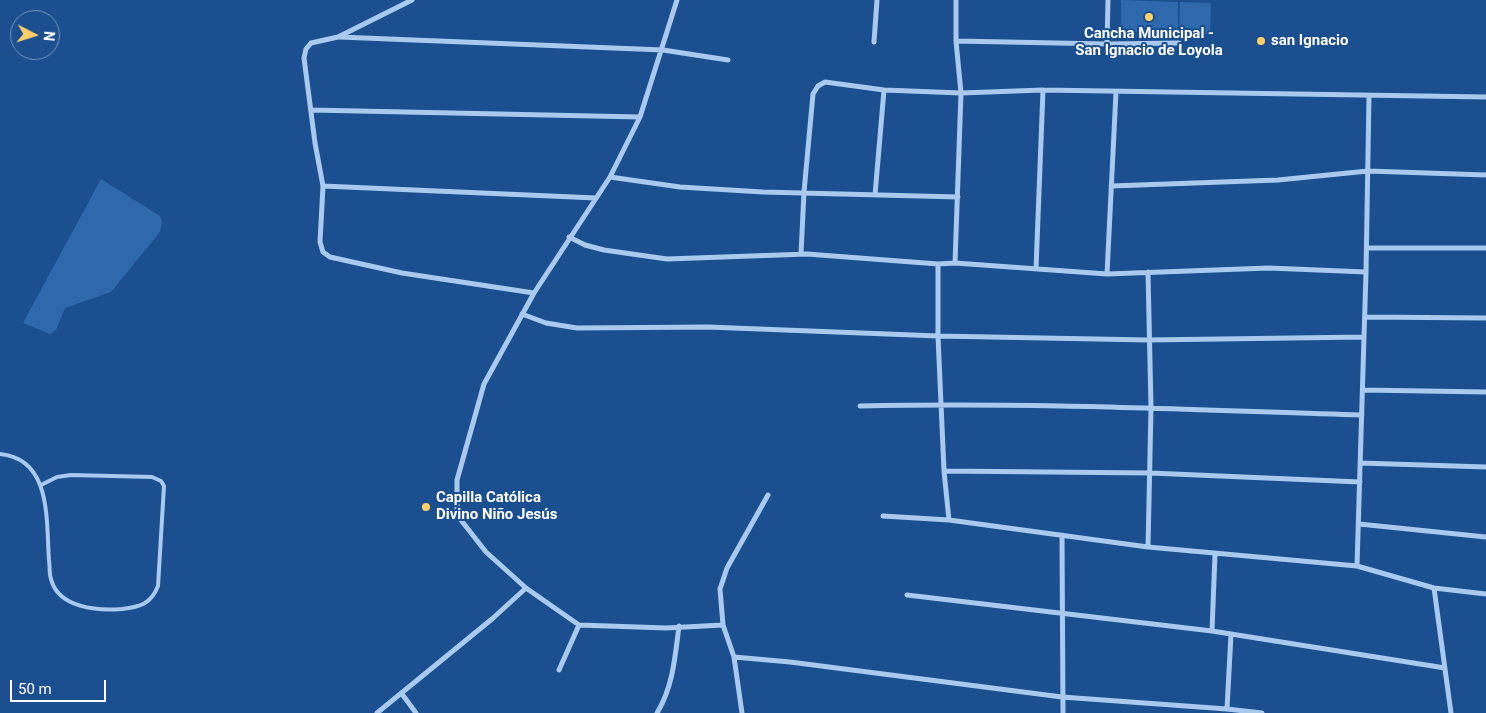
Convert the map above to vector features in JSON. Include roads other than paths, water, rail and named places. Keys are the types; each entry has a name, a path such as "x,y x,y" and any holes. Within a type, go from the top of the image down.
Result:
{"street":[{"path":"412,0 338,37 311,43 306,49 304,58 315,143 324,186 320,242 323,252 330,258 402,273 534,293"},
{"path":"677,0 663,50 640,117 610,177 534,293 484,384 457,480 457,515 486,552 526,588 579,625 666,628 723,625"},
{"path":"874,42 877,0"},
{"path":"955,263 961,93 956,41 956,0"},
{"path":"1107,44 1108,0"},
{"path":"338,37 663,50 728,60"},
{"path":"956,41 1107,44 1179,43"},
{"path":"801,254 804,192 814,94 818,86 825,82 884,90 961,93 1043,90 1486,97"},
{"path":"875,195 884,90"},
{"path":"1036,269 1043,90"},
{"path":"1107,274 1116,92"},
{"path":"1357,566 1367,248 1369,96"},
{"path":"311,110 640,117"},
{"path":"1111,186 1278,180 1368,171 1486,175"},
{"path":"610,177 680,187 763,192 958,197"},
{"path":"324,186 596,198"},
{"path":"569,237 604,250 667,259 801,254 1107,274 1270,268 1366,272"},
{"path":"1367,248 1486,248"},
{"path":"938,264 938,336 944,471 949,520"},
{"path":"1148,272 1151,408 1148,547"},
{"path":"522,314 546,323 577,328 708,328 938,336 1148,340 1364,337"},
{"path":"1365,317 1486,318"},
{"path":"1363,390 1486,392"},
{"path":"860,406 942,404 1362,415"},
{"path":"1360,463 1486,466"},
{"path":"944,471 1150,473 1360,482"},
{"path":"742,713 734,657 723,625 720,589 727,568 768,495"},
{"path":"882,516 949,520 1148,547 1357,566 1434,588 1486,594"},
{"path":"1358,524 1486,537"},
{"path":"1062,535 1063,713"},
{"path":"1212,631 1215,554"},
{"path":"377,713 492,619 526,588"},
{"path":"1434,588 1451,713"},
{"path":"907,595 1212,631 1446,668"},
{"path":"559,670 579,625"},
{"path":"657,713 665,699 671,680 679,626"},
{"path":"1227,709 1231,634"},
{"path":"734,657 790,662 1062,697 1261,713"},
{"path":"402,694 416,713"}],"lane":[{"path":"0,454 23,460 33,470 41,485 45,506 51,580 59,593 67,601 85,607 113,610 146,604 154,596 158,586 164,486 161,481 152,477 72,476 57,478 41,485"}],"place":[{"name":"Cancha Municipal - San Ignacio de Loyola","path":"1149,17"},
{"name":"san Ignacio","path":"1261,41"},
{"name":"Capilla Católica Divino Niño Jesús","path":"426,507"}]}
